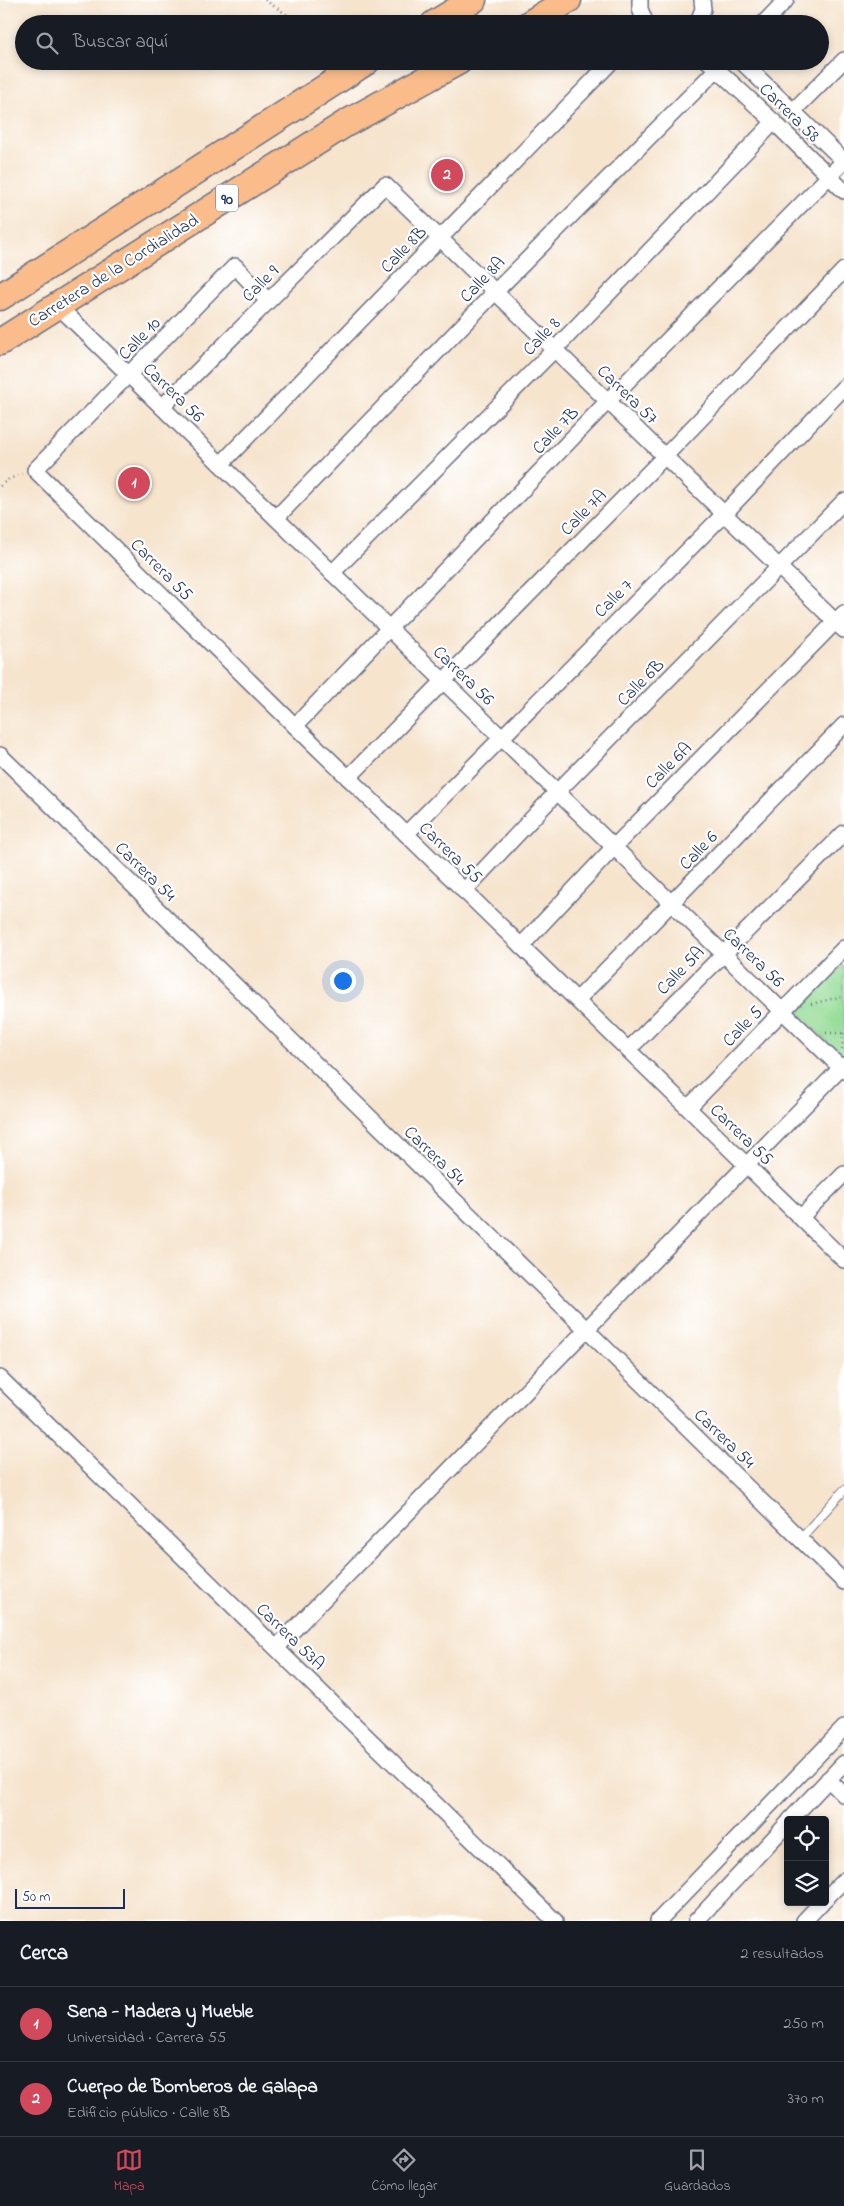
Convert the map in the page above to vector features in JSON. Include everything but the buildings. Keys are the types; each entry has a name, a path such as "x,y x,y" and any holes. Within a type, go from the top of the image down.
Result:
{"highway":[{"path":"449,15 473,0"},
{"path":"531,15 552,0"},
{"path":"544,15 568,0"},
{"name":"90","path":"0,297 353,70"},
{"name":"Carretera de la Cordialidad","path":"0,342 345,124 443,70"}],"street":[{"path":"640,0 643,15"},
{"path":"701,15 702,0"},
{"path":"772,15 786,0"},
{"path":"792,112 844,60"},
{"name":"Calle 8B","path":"220,464 603,70"},
{"name":"Calle 8A","path":"276,518 707,70"},
{"name":"Carrera 58","path":"717,70 774,122 844,191"},
{"name":"Carrera 58","path":"750,70 844,161"},
{"name":"Calle 8","path":"332,573 554,350 774,122"},
{"name":"Calle 7B","path":"294,726 844,161"},
{"name":"Carrera 57","path":"385,186 779,568 841,622"},
{"name":"Calle 9","path":"162,407 385,186"},
{"name":"Calle 10","path":"35,470 235,266 268,301"},
{"name":"Calle 7A","path":"348,778 665,456 844,270"},
{"name":"Carrera 56","path":"57,305 782,1011 843,1068"},
{"name":"Calle 7","path":"406,834 724,514 844,387"},
{"name":"Carrera 55","path":"35,470 294,726 578,999 844,1260"},
{"name":"Calle 6B","path":"464,891 557,792 844,500"},
{"name":"Calle 6A","path":"521,946 614,847 841,622"},
{"name":"Calle 6","path":"578,999 844,726"},
{"name":"Carrera 54","path":"0,755 844,1582"},
{"name":"Calle 5A","path":"628,1049 844,833"},
{"name":"Calle 5","path":"688,1108 844,948"},
{"path":"277,1647 746,1165 843,1068"},
{"path":"800,1218 844,1174"},
{"name":"Carrera 53A","path":"0,1378 555,1921"},
{"path":"658,1921 844,1728"},
{"path":"794,1816 844,1763"},
{"path":"828,1779 844,1795"},
{"path":"696,1921 784,1827"},
{"path":"829,1895 844,1880"},
{"path":"804,1921 818,1906"}],"lane":[{"path":"800,1539 844,1490"}],"path":[{"path":"266,0 288,15"},
{"path":"0,486 9,479 35,470"},
{"path":"782,1011 844,996"}],"green space":[{"path":"844,965 844,1053 841,1056 798,1012"}],"place":[{"name":"Cuerpo de Bomberos de Galapa","path":"447,175"},
{"name":"Sena - Madera y Mueble","path":"134,483"}]}
